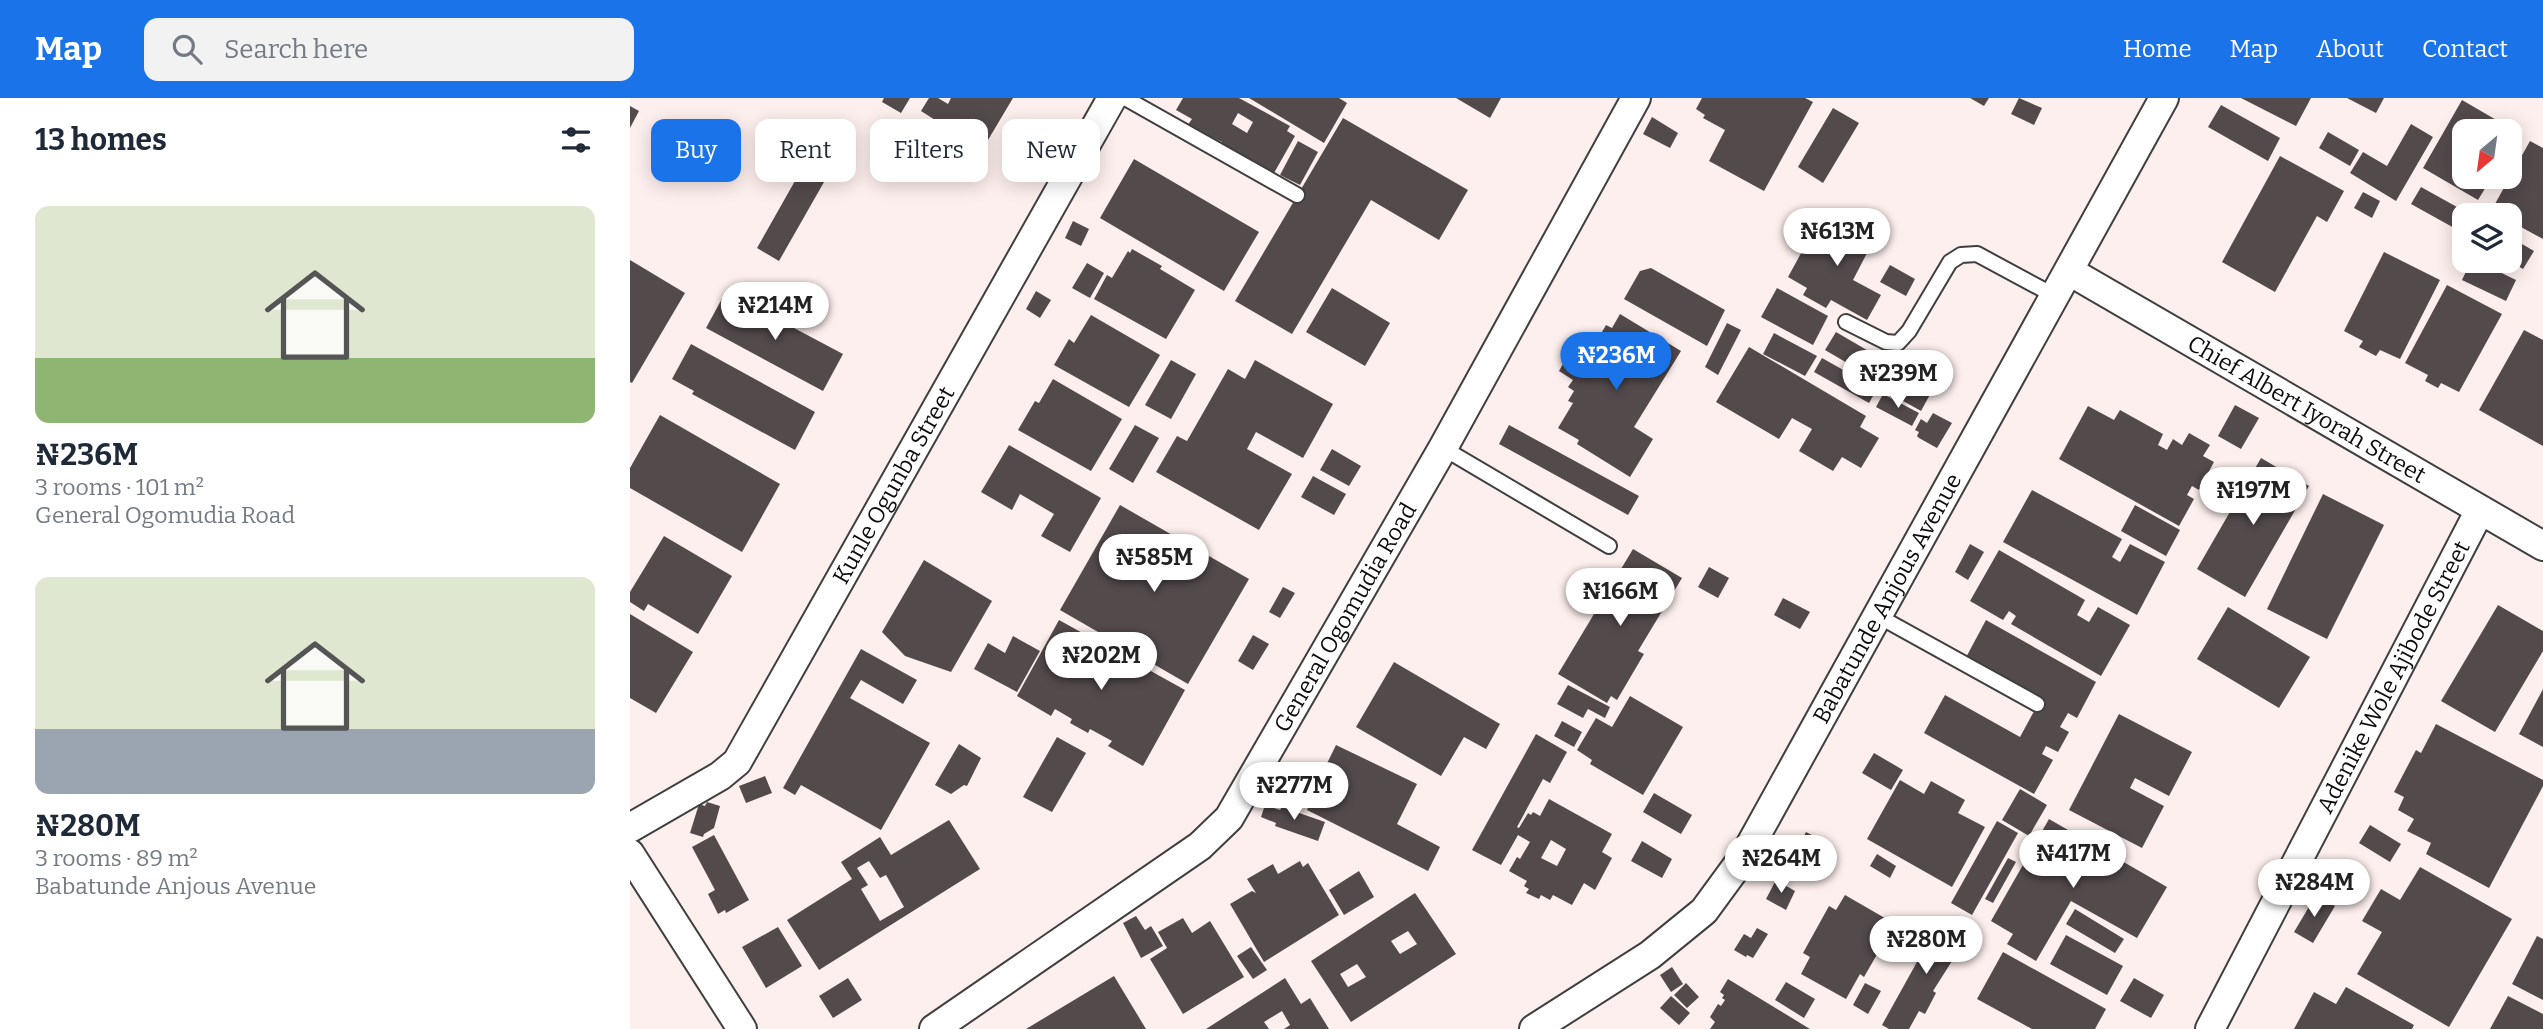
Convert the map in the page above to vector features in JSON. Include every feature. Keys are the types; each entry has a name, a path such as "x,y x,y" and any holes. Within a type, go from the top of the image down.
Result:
{"street":[{"name":"Kunle Ogunba Street","path":"630,828 720,776 737,762 1112,98"},
{"name":"General Ogomudia Road","path":"934,1029 1200,846 1229,818 1443,447 1636,98"},
{"name":"Babatunde Anjous Avenue","path":"1534,1029 1650,955 1704,911 1745,855 2164,98"},
{"name":"Chief Albert Iyorah Street","path":"2069,271 2543,546"},
{"name":"Adenike Wole Ajibode Street","path":"2210,1029 2480,510"},
{"path":"630,854 742,1029"}],"lane":[{"path":"1125,98 1297,195"},
{"path":"1846,322 1886,342 1898,343 1909,331 1950,262 1961,255 1977,254 2055,296"},
{"path":"1443,447 1609,547"},
{"path":"1878,617 2036,705"}],"building":[{"path":"884,98 910,98 901,113 882,102"},
{"path":"929,98 938,98 948,104 951,98 1013,98 988,140 988,119 934,119 921,111"},
{"path":"1183,98 1239,98 1290,126 1287,131 1295,136 1274,173 1242,155 1240,158 1220,147 1222,142 1187,126 1192,119 1176,110","holes":["1238,113 1253,122 1247,133 1232,124"]},
{"path":"1249,98 1339,98 1347,103 1324,143"},
{"path":"1456,98 1501,98 1490,118"},
{"path":"1702,98 1805,98 1813,102 1764,191 1709,161 1725,130 1703,118 1705,115 1696,109"},
{"path":"1970,98 1989,98 1984,106"},
{"path":"2019,98 2042,108 2034,125 2011,114"},
{"path":"2241,98 2311,98 2296,126"},
{"path":"2347,98 2384,98 2376,113"},
{"path":"2462,100 2495,119 2452,119 2452,185 2423,168"},
{"path":"2221,105 2280,138 2268,161 2208,127"},
{"path":"630,106 639,111 630,128"},
{"path":"1833,108 1859,123 1823,183 1798,167"},
{"path":"1652,117 1678,133 1670,148 1643,134"},
{"path":"1343,118 1468,190 1439,240 1371,200 1292,334 1235,301"},
{"path":"2411,124 2433,137 2396,201 2350,173 2363,152 2387,166"},
{"path":"2328,132 2359,150 2350,166 2319,148"},
{"path":"1298,141 1318,152 1300,185 1280,175"},
{"path":"2530,141 2543,148 2543,239 2522,228 2522,203 2495,203 2503,189 2522,189 2522,155"},
{"path":"2280,156 2344,191 2327,222 2317,216 2275,292 2222,262"},
{"path":"1134,159 1259,232 1224,291 1100,218"},
{"path":"794,182 824,182 779,261 757,248"},
{"path":"2421,187 2452,204 2452,227 2411,204"},
{"path":"2459,189 2485,189 2478,200"},
{"path":"2363,192 2380,201 2372,218 2354,208"},
{"path":"1858,215 1877,225 1875,228 1879,230 1853,280 1881,295 1867,320 1831,300 1826,308 1803,295 1807,288 1788,277 1816,226 1853,245 1855,242 1845,237"},
{"path":"1073,221 1089,229 1081,246 1065,238"},
{"path":"2522,244 2534,251 2522,268"},
{"path":"1132,249 1162,266 1160,269 1195,290 1166,339 1094,299 1107,275 1112,278 1128,251 1130,253"},
{"path":"2384,252 2440,280 2400,359 2380,350 2376,356 2359,347 2363,341 2344,331"},
{"path":"630,260 685,293 632,383 630,382"},
{"path":"1087,263 1104,273 1090,298 1072,288"},
{"path":"1890,265 1915,279 1906,296 1880,282"},
{"path":"1651,268 1725,310 1707,346 1624,299 1640,271"},
{"path":"2465,273 2502,273 2516,280 2506,301 2462,280"},
{"path":"2447,285 2502,314 2459,392 2441,383 2438,388 2425,381 2428,375 2405,363"},
{"path":"1332,288 1390,323 1365,366 1306,332"},
{"path":"1777,288 1828,316 1813,345 1761,317"},
{"path":"1036,291 1051,300 1040,318 1026,309"},
{"path":"724,295 743,305 745,302 843,354 823,391 706,328"},
{"path":"1620,314 1681,351 1634,427 1653,439 1630,477 1577,444 1579,440 1558,428 1573,403 1568,401 1574,391 1568,387 1573,380 1559,371 1575,343 1590,353 1606,325 1612,328"},
{"path":"1091,315 1160,355 1129,407 1054,365 1069,339 1074,343"},
{"path":"1727,323 1741,330 1718,375 1705,367"},
{"path":"2524,330 2543,340 2543,446 2479,410"},
{"path":"1836,332 1889,363 1878,381 1825,350"},
{"path":"1774,333 1817,356 1805,376 1763,354"},
{"path":"691,344 815,412 795,450 692,394 694,391 672,379"},
{"path":"1749,347 1866,416 1860,427 1879,438 1861,468 1842,457 1833,471 1799,451 1812,429 1792,418 1779,439 1716,402"},
{"path":"1822,358 1877,389 1869,403 1814,372"},
{"path":"1171,360 1196,374 1171,419 1145,405"},
{"path":"1255,360 1333,404 1303,458 1256,432 1247,449 1292,474 1259,530 1156,472 1177,436 1187,441 1228,369 1245,379"},
{"path":"1892,366 1933,389 1921,411 1880,388"},
{"path":"1053,379 1122,419 1091,471 1018,430 1035,401 1039,403"},
{"path":"1883,394 1919,413 1912,426 1876,407"},
{"path":"2235,405 2259,418 2241,449 2218,436"},
{"path":"2088,406 2114,420 2120,410 2163,434 2158,445 2167,450 2173,439 2182,445 2189,433 2210,445 2203,456 2214,462 2199,490 2192,486 2187,495 2194,499 2179,526 2059,459"},
{"path":"1933,413 1952,423 1937,448 1919,438 1919,432 1915,430 1921,419 1927,423"},
{"path":"660,415 780,484 742,552 630,488 630,468"},
{"path":"1135,425 1159,438 1133,483 1109,469"},
{"path":"1509,425 1639,496 1628,515 1499,444"},
{"path":"1009,445 1101,498 1070,552 1041,536 1054,514 1020,494 1012,510 981,492"},
{"path":"1332,449 1361,466 1349,486 1320,470"},
{"path":"2261,458 2309,486 2245,597 2197,569"},
{"path":"1313,476 1346,494 1334,515 1301,497"},
{"path":"2032,490 2122,539 2112,557 2120,562 2130,544 2165,562 2137,615 2003,542"},
{"path":"2323,494 2384,525 2327,639 2267,609"},
{"path":"1120,505 1249,579 1188,684 1060,610"},
{"path":"2135,505 2180,530 2166,556 2121,531"},
{"path":"664,536 732,576 698,634 648,604 644,611 630,602 630,592"},
{"path":"1970,544 1984,552 1968,580 1955,572"},
{"path":"1633,549 1682,578 1638,651 1644,654 1617,700 1611,696 1607,703 1558,674"},
{"path":"1999,550 2085,600 2077,615 2089,622 2098,607 2130,625 2101,676 2011,624 2016,616 2009,611 2003,620 1970,601"},
{"path":"924,560 992,601 951,672 905,656 882,632"},
{"path":"1709,567 1729,578 1718,598 1698,587"},
{"path":"1283,587 1295,593 1280,618 1269,612"},
{"path":"1783,598 1810,612 1800,629 1774,615"},
{"path":"2498,605 2543,631 2543,651 2495,732 2441,701"},
{"path":"2228,607 2310,657 2279,708 2197,659"},
{"path":"630,614 693,652 656,713 630,698"},
{"path":"1059,620 1185,690 1143,766 1108,746 1112,741 1090,729 1088,733 1070,723 1072,719 1055,709 1051,716 1017,696"},
{"path":"1986,620 2096,682 2077,718 2068,713 2060,727 2069,732 2058,752 2046,746 2042,754 2053,760 2034,794 1924,733 1945,695 2020,737 2038,704 1963,663"},
{"path":"1253,635 1269,644 1253,670 1238,661"},
{"path":"1013,636 1040,651 1017,692 974,669 988,643 1005,653"},
{"path":"861,649 917,680 903,704 861,680 850,698 930,743 881,830 801,785 795,795 783,788"},
{"path":"1394,662 1500,724 1486,749 1464,737 1441,776 1356,727"},
{"path":"1568,685 1610,707 1605,718 1588,709 1583,718 1557,704"},
{"path":"2543,689 2543,747 2519,734"},
{"path":"1630,696 1683,727 1643,795 1590,764 1592,760 1577,750 1596,718 1612,727"},
{"path":"2119,714 2192,752 2169,796 2135,778 2130,788 2164,806 2142,848 2069,810"},
{"path":"1562,721 1582,732 1574,747 1554,736"},
{"path":"2436,724 2543,780 2543,786 2489,888 2426,854 2431,843 2407,831 2414,819 2398,810 2404,797 2394,792 2416,750 2421,753"},
{"path":"1536,734 1567,752 1550,783 1543,779 1517,827 1519,828 1528,813 1531,815 1533,812 1540,816 1549,799 1612,834 1602,852 1612,858 1595,890 1584,883 1572,905 1553,895 1550,900 1541,895 1539,899 1526,893 1529,889 1524,886 1527,881 1509,871 1530,842 1518,835 1501,865 1472,850","holes":["1551,840 1566,849 1557,866 1541,858"]},
{"path":"1057,737 1086,753 1052,812 1023,797"},
{"path":"959,744 981,758 967,786 964,785 951,794 935,785"},
{"path":"1336,745 1417,784 1397,824 1440,847 1428,871 1307,810"},
{"path":"1874,753 1903,770 1891,790 1862,773"},
{"path":"765,776 772,793 746,803 739,786"},
{"path":"1294,778 1312,787 1309,793 1313,795 1308,807 1285,796"},
{"path":"1900,780 1924,794 1931,781 1965,800 1958,813 1985,827 1952,887 1867,839"},
{"path":"2020,789 2047,805 2029,836 2002,820"},
{"path":"1654,793 1692,815 1681,834 1643,812"},
{"path":"707,802 720,806 714,828 703,837 690,833 699,804 705,806"},
{"path":"1265,805 1280,810 1282,807 1325,822 1318,841 1275,826 1276,823 1261,817"},
{"path":"2049,819 2167,887 2137,938 2071,901 2036,961 2007,944 2013,934 1991,921"},
{"path":"949,820 980,869 819,970 787,920 852,879 841,862 880,837 891,855","holes":["869,861 880,878 886,875 904,907 880,921 861,889 868,885 857,868"]},
{"path":"1997,821 2018,833 1972,915 1951,903"},
{"path":"2370,825 2401,844 2390,862 2359,843"},
{"path":"1806,832 1827,843 1818,860 1797,849"},
{"path":"714,835 749,900 726,913 725,910 718,914 708,894 715,890 692,847"},
{"path":"1642,841 1672,859 1662,878 1631,861"},
{"path":"1877,854 1896,866 1890,878 1870,866"},
{"path":"2008,858 2016,862 1993,903 1985,899"},
{"path":"1300,861 1303,867 1308,863 1339,915 1264,962 1230,904 1252,891 1256,893 1247,879 1273,864 1278,874"},
{"path":"2420,867 2512,919 2449,1027 2357,974 2382,932 2362,921 2381,889 2400,900"},
{"path":"1359,871 1374,897 1344,915 1329,890"},
{"path":"1776,880 1795,891 1786,910 1766,899"},
{"path":"1415,893 1456,954 1351,1022 1311,961","holes":["1408,931 1417,944 1400,954 1391,941","1357,964 1366,977 1348,987 1340,974"]},
{"path":"1845,895 1890,921 1878,941 1883,944 1864,977 1860,974 1846,999 1801,974 1810,957 1803,953 1829,906 1836,910"},
{"path":"2316,895 2335,906 2313,943 2294,932"},
{"path":"2075,909 2124,939 2115,953 2066,924"},
{"path":"1136,916 1145,930 1151,926 1163,946 1141,958 1123,923"},
{"path":"1942,917 1967,931 1957,949 1959,950 1933,991 1936,993 1925,1014 1919,1011 1909,1029 1889,1029 1882,1025"},
{"path":"1183,918 1192,933 1210,921 1244,977 1183,1014 1150,959 1167,948 1158,932"},
{"path":"778,927 802,966 766,988 742,947"},
{"path":"1757,928 1768,934 1753,958 1734,950 1744,934 1751,938"},
{"path":"2066,935 2123,966 2107,995 2050,964"},
{"path":"2537,936 2543,939 2543,1000 2512,984"},
{"path":"1251,947 1267,970 1253,979 1237,956"},
{"path":"2003,952 2106,1009 2095,1029 2032,1029 1977,999"},
{"path":"1672,967 1683,984 1671,992 1660,975"},
{"path":"1114,976 1146,1029 1026,1029"},
{"path":"848,978 862,1000 833,1018 819,996"},
{"path":"1285,978 1301,1004 1310,998 1329,1029 1284,1029 1290,1025 1282,1011 1264,1022 1269,1029 1206,1029"},
{"path":"2134,978 2164,995 2151,1018 2120,1001"},
{"path":"1728,979 1810,1029 1710,1029 1715,1022 1710,1017 1718,1004 1721,1006 1725,1000 1720,992"},
{"path":"1786,982 1815,999 1804,1018 1775,1000"},
{"path":"1686,983 1699,997 1687,1008 1674,995"},
{"path":"1865,983 1881,991 1868,1014 1853,1005"},
{"path":"2346,987 2414,1025 2412,1029 2294,1029 2314,992 2336,1004"},
{"path":"1671,996 1690,1013 1679,1025 1660,1008"},
{"path":"2508,996 2543,1014 2543,1029 2490,1029"}]}
